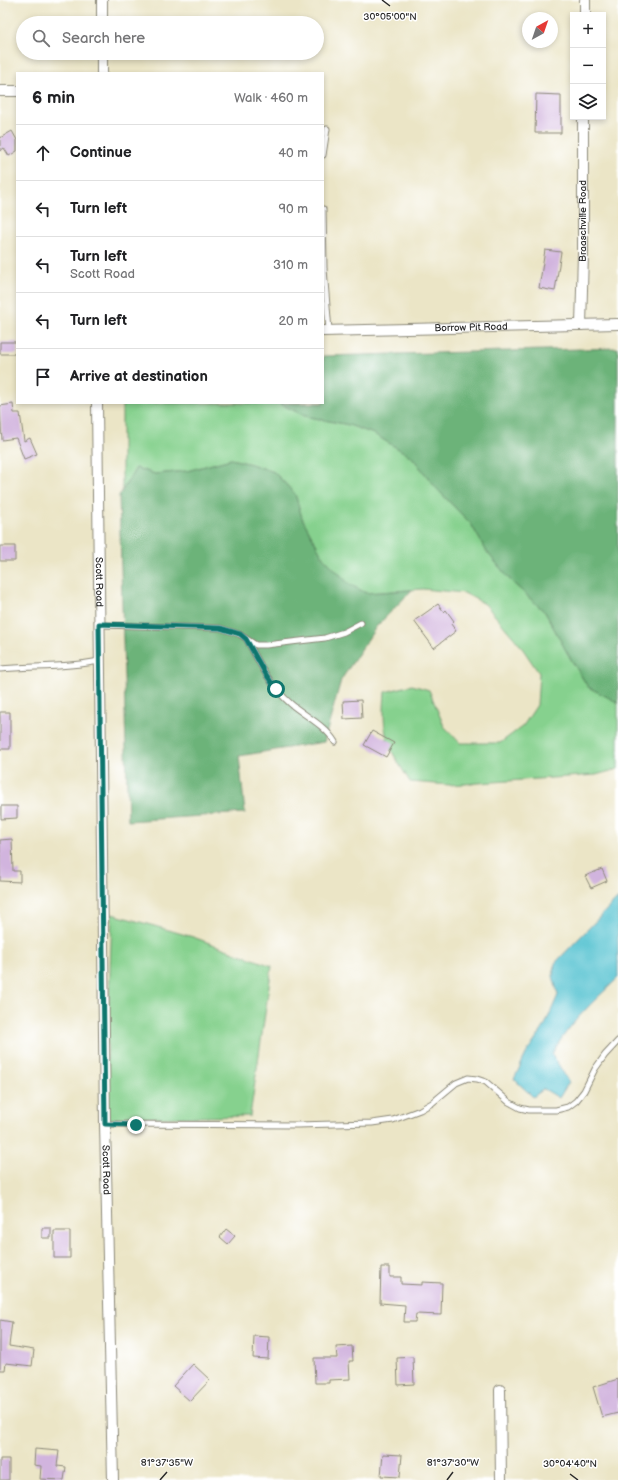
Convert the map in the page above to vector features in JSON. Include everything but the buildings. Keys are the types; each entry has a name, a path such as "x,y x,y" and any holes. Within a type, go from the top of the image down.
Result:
{"street":[{"path":"102,0 102,16"},
{"path":"585,0 585,12"},
{"path":"102,60 102,72"},
{"path":"0,91 16,91"},
{"name":"Braaschville Road","path":"581,325 583,254 583,120"},
{"name":"Borrow Pit Road","path":"326,331 618,324"},
{"name":"Scott Road","path":"97,404 105,1124 112,1480"},
{"path":"500,1390 501,1480"}],"lane":[{"path":"324,148 327,129"},
{"path":"324,269 326,331"},
{"path":"99,624 220,628 240,634 256,645 266,645 325,638 344,632 361,623"},
{"path":"246,639 265,673 276,689 290,703 330,734 335,742"},
{"path":"0,669 80,665 99,661"},
{"path":"105,1124 297,1125 372,1123 393,1120 420,1110 432,1103 456,1083 468,1078 486,1082 509,1102 520,1108 529,1110 556,1110 568,1106 576,1101 584,1091 594,1069 618,1041"}],"green space":[{"path":"618,348 618,702 588,687 545,612 511,581 487,552 471,524 437,489 412,457 374,434 349,425 305,416 281,404 324,404 324,356"},
{"path":"122,404 281,404 305,416 349,425 374,434 412,457 437,489 471,524 487,552 511,581 545,612 588,687 618,702 618,769 596,775 449,785 410,782 392,752 387,740 384,718 385,692 412,685 429,690 444,726 460,743 500,743 523,726 537,705 539,673 520,645 485,604 464,593 423,589 366,593 349,584 323,557 302,518 295,494 274,472 251,464 231,459 187,471 155,474 136,468 122,491"},
{"path":"231,459 274,472 295,494 302,518 323,557 349,584 366,593 412,590 376,627 341,680 324,742 239,756 245,813 128,821 119,496 136,468 155,474 187,471"},
{"path":"112,914 193,937 272,966 250,1116 105,1119"}],"water":[{"path":"618,898 618,978 591,1004 566,1032 552,1054 569,1082 559,1098 544,1089 533,1097 514,1079 526,1054 544,1027 558,995 553,976 555,963"}],"route":[{"path":"136,1125 105,1124 99,624 181,628 220,628 230,630 240,634 246,639 265,673 276,689"}]}
